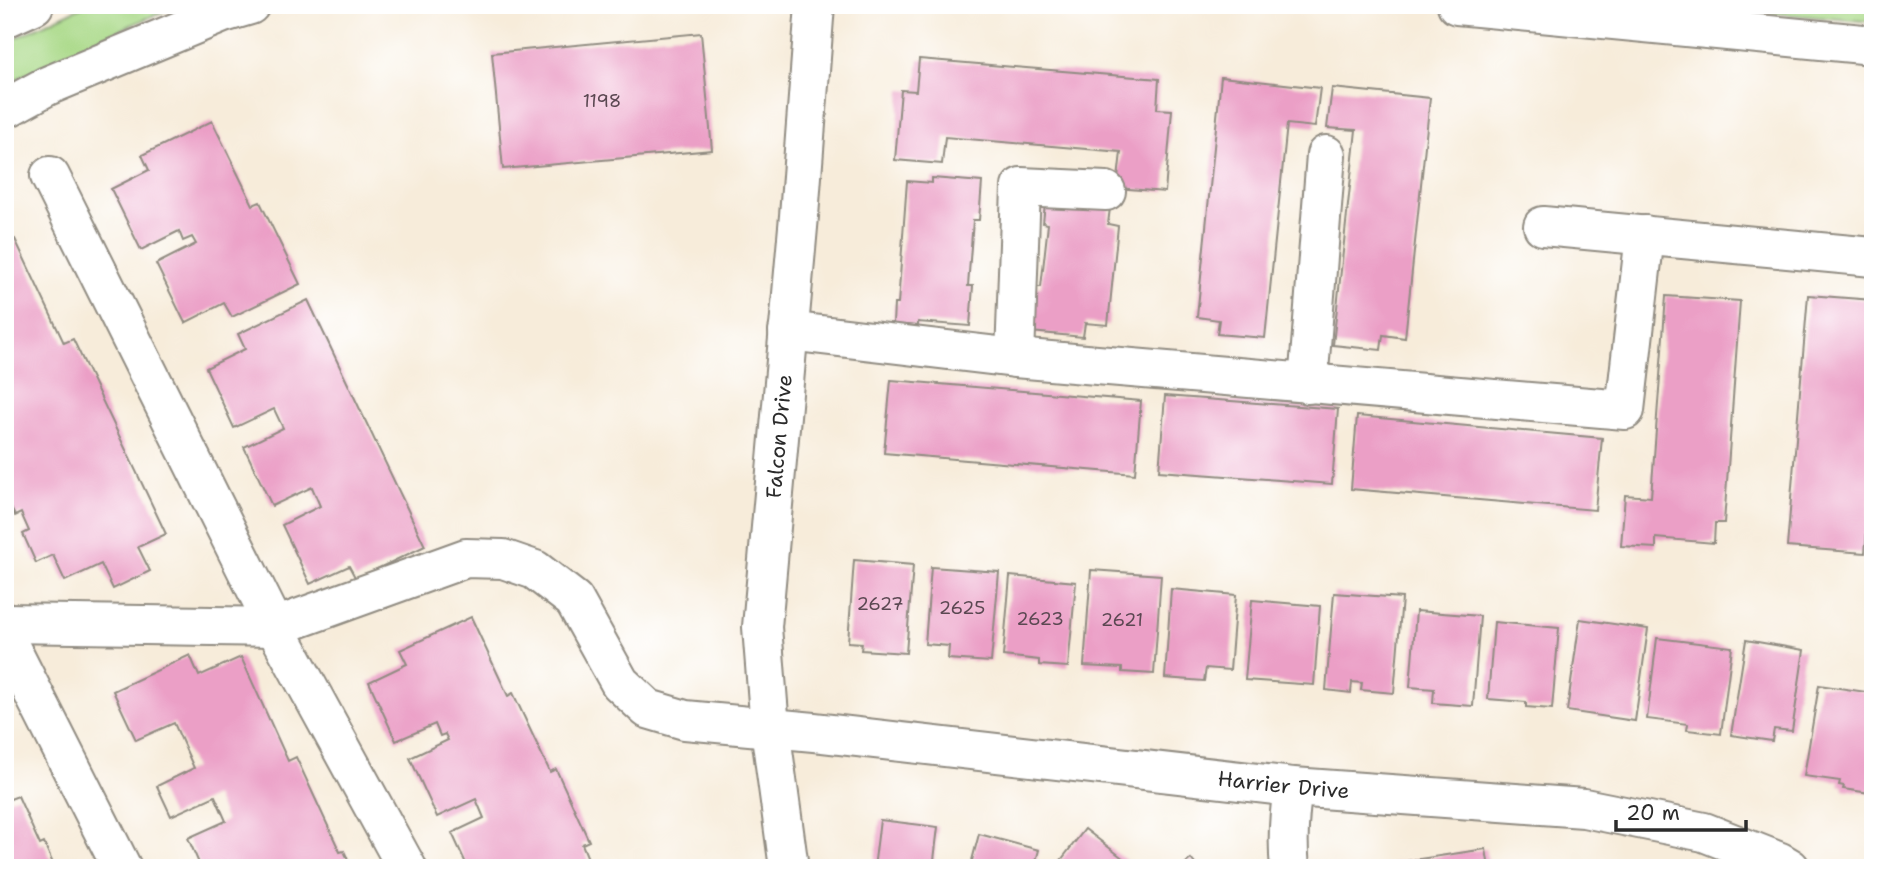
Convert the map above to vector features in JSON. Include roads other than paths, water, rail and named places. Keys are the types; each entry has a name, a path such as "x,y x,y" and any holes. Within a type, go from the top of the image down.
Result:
{"street":[{"path":"5,18 34,5"},
{"path":"5,109 47,86 223,13 250,5"},
{"name":"Falcon Drive","path":"789,868 770,728 762,627 815,5"},
{"path":"1457,5 1873,45"},
{"path":"1308,384 1326,155"},
{"path":"50,176 275,627 407,868"},
{"path":"1016,358 1021,187 1106,191"},
{"path":"1544,226 1873,257"},
{"path":"788,331 1016,358 1625,410 1645,235"},
{"name":"Harrier Drive","path":"275,627 466,558 503,559 535,570 574,600 620,683 648,709 685,720 1293,787 1584,808 1704,832 1790,868"},
{"path":"5,622 275,627"},
{"path":"5,637 122,868"},
{"path":"1290,868 1288,821 1293,787"}]}
